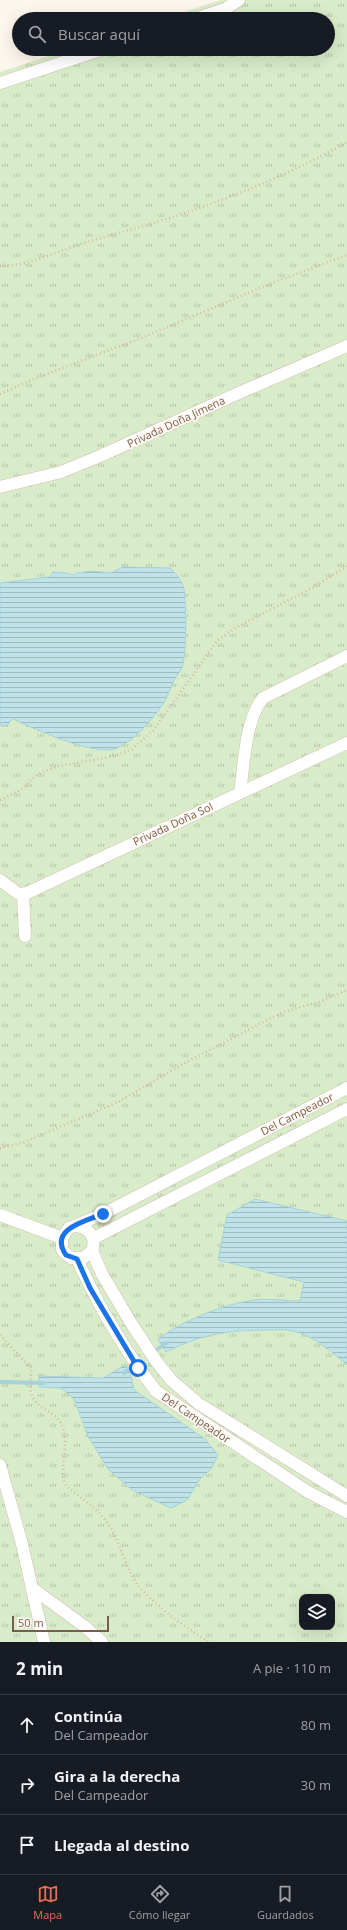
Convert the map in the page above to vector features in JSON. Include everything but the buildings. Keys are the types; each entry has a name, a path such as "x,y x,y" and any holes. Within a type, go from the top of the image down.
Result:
{"street":[{"path":"216,12 225,9 239,0"},
{"path":"0,83 82,56"},
{"name":"Privada Doña Jimena","path":"0,487 61,472 347,346"},
{"path":"240,793 250,724 256,706 263,698 347,656"},
{"name":"Privada Doña Sol","path":"23,894 347,743"},
{"path":"0,880 19,894 23,894 25,936"},
{"name":"Del Campeador","path":"347,1088 103,1214 69,1228 62,1238 62,1250 71,1258 77,1259 90,1288 118,1335 138,1368 156,1391 308,1492 347,1512"},
{"name":"Del Campeador","path":"94,1238 347,1109"},
{"path":"280,1122 289,1139"},
{"path":"0,1215 62,1238"},
{"path":"75,1226 83,1227 89,1231 94,1238 92,1251 88,1256 77,1259"},
{"name":"Del Campeador","path":"92,1251 102,1274 130,1323 170,1380 199,1404 347,1496"},
{"path":"0,1465 32,1588 44,1642"},
{"path":"32,1588 84,1626 102,1642"}],"path":[{"path":"0,266 25,263 85,243 164,220 265,182 297,168 347,142"},
{"path":"0,394 36,378 144,337 267,285 347,255"},
{"path":"0,800 21,790 34,777 42,772 59,766 115,756 132,749 153,731 217,641 235,628 314,587 347,566"},
{"path":"0,1148 22,1143 118,1102 183,1064 267,1020 286,1011 319,1002 347,990"},
{"path":"0,1335 31,1368 31,1391 33,1398 38,1404 58,1418 63,1429 66,1442 63,1480 66,1486 106,1520 138,1584 164,1609 195,1634 209,1642"}],"green space":[{"path":"221,0 347,0 347,1642 0,1642 0,72 49,56 335,56 335,12 184,12"}],"water":[{"path":"123,567 170,568 183,585 186,628 183,664 166,699 157,713 136,735 121,746 114,749 104,750 78,745 63,740 13,719 6,726 0,725 0,583 49,577 53,572 74,575 77,573 93,571 111,573"},
{"path":"255,1199 347,1221 347,1365 315,1340 290,1330 255,1330 216,1334 192,1341 166,1352 158,1339 191,1320 230,1305 260,1299 300,1301 304,1282 218,1260 227,1215"},
{"path":"125,1365 130,1372 134,1390 205,1439 218,1455 211,1469 200,1479 187,1500 171,1508 132,1490 108,1469 88,1436 74,1399 61,1388 39,1387 39,1376 103,1378"}],"waterway":[{"path":"155,1351 166,1343"},
{"path":"124,1373 130,1368"},
{"path":"0,1382 44,1383"}],"route":[{"path":"103,1214 69,1228 64,1232 61,1244 62,1250 71,1258 77,1259 90,1288 138,1368"}]}
